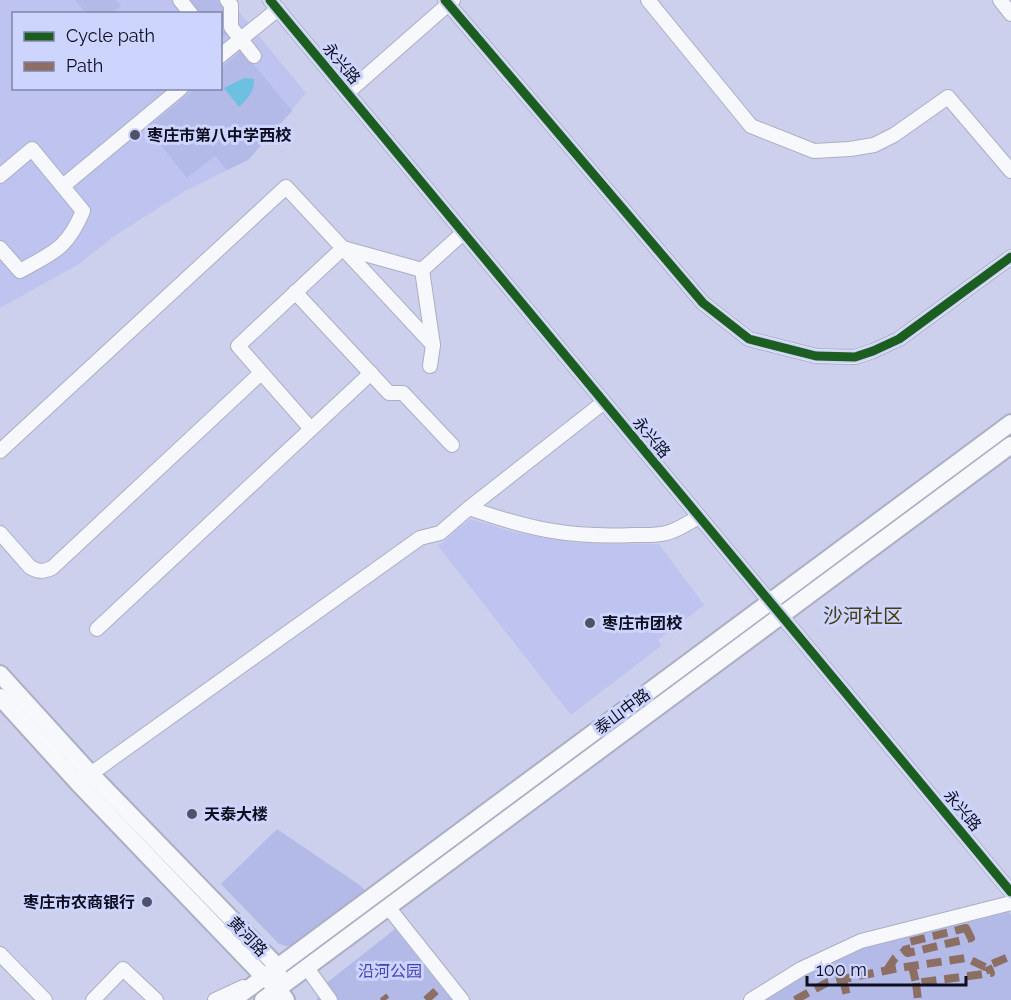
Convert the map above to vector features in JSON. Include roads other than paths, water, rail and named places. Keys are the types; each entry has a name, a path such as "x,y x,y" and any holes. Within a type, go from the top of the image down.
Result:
{"main road":[{"name":"泰山中路","path":"233,1000 1011,423"},
{"name":"泰山中路","path":"263,1000 282,994 307,968 1011,445"},
{"name":"黄河路","path":"0,674 84,778 282,994"},
{"name":"黄河路","path":"0,698 278,967 282,994"}],"street":[{"path":"180,0 189,12"},
{"path":"227,0 231,5 231,27 254,56"},
{"path":"648,0 751,126 814,151 850,149 874,145 894,135 948,97 1011,171"},
{"path":"1000,0 1011,14"},
{"path":"347,93 449,2 703,303 749,339 816,356 855,357 899,339 1011,257"},
{"path":"222,53 241,40 274,4"},
{"name":"永兴路","path":"274,4 1011,892"},
{"path":"63,186 179,90"},
{"path":"0,176 33,149 83,211 74,232 59,249 20,271 0,248"},
{"path":"0,450 286,187 433,345"},
{"path":"422,270 464,233"},
{"path":"343,248 422,270"},
{"path":"311,429 237,346 343,248"},
{"path":"422,270 433,345 430,366"},
{"path":"295,292 389,393 403,393 452,445"},
{"path":"0,533 30,567 44,572 52,568 261,373"},
{"path":"97,628 371,373"},
{"path":"84,778 420,538 440,533 604,402"},
{"path":"470,508 510,523 544,531 577,535 619,536 667,533 699,517"},
{"path":"751,1000 801,969 861,941 1011,903"},
{"path":"388,908 462,1000"},
{"path":"0,954 45,1000"},
{"path":"307,968 330,1000"},
{"path":"93,1000 123,969 156,1000"},
{"path":"215,1000 264,977"}],"place":[{"name":"枣庄市第八中学西校","path":"135,135"},
{"name":"枣庄市团校","path":"590,623"},
{"name":"天泰大楼","path":"192,814"},
{"name":"枣庄市农商银行","path":"147,902"}],"district":[{"name":"沙河社区","path":"863,616"}],"park label":[{"name":"沿河公园","path":"390,971"}]}
